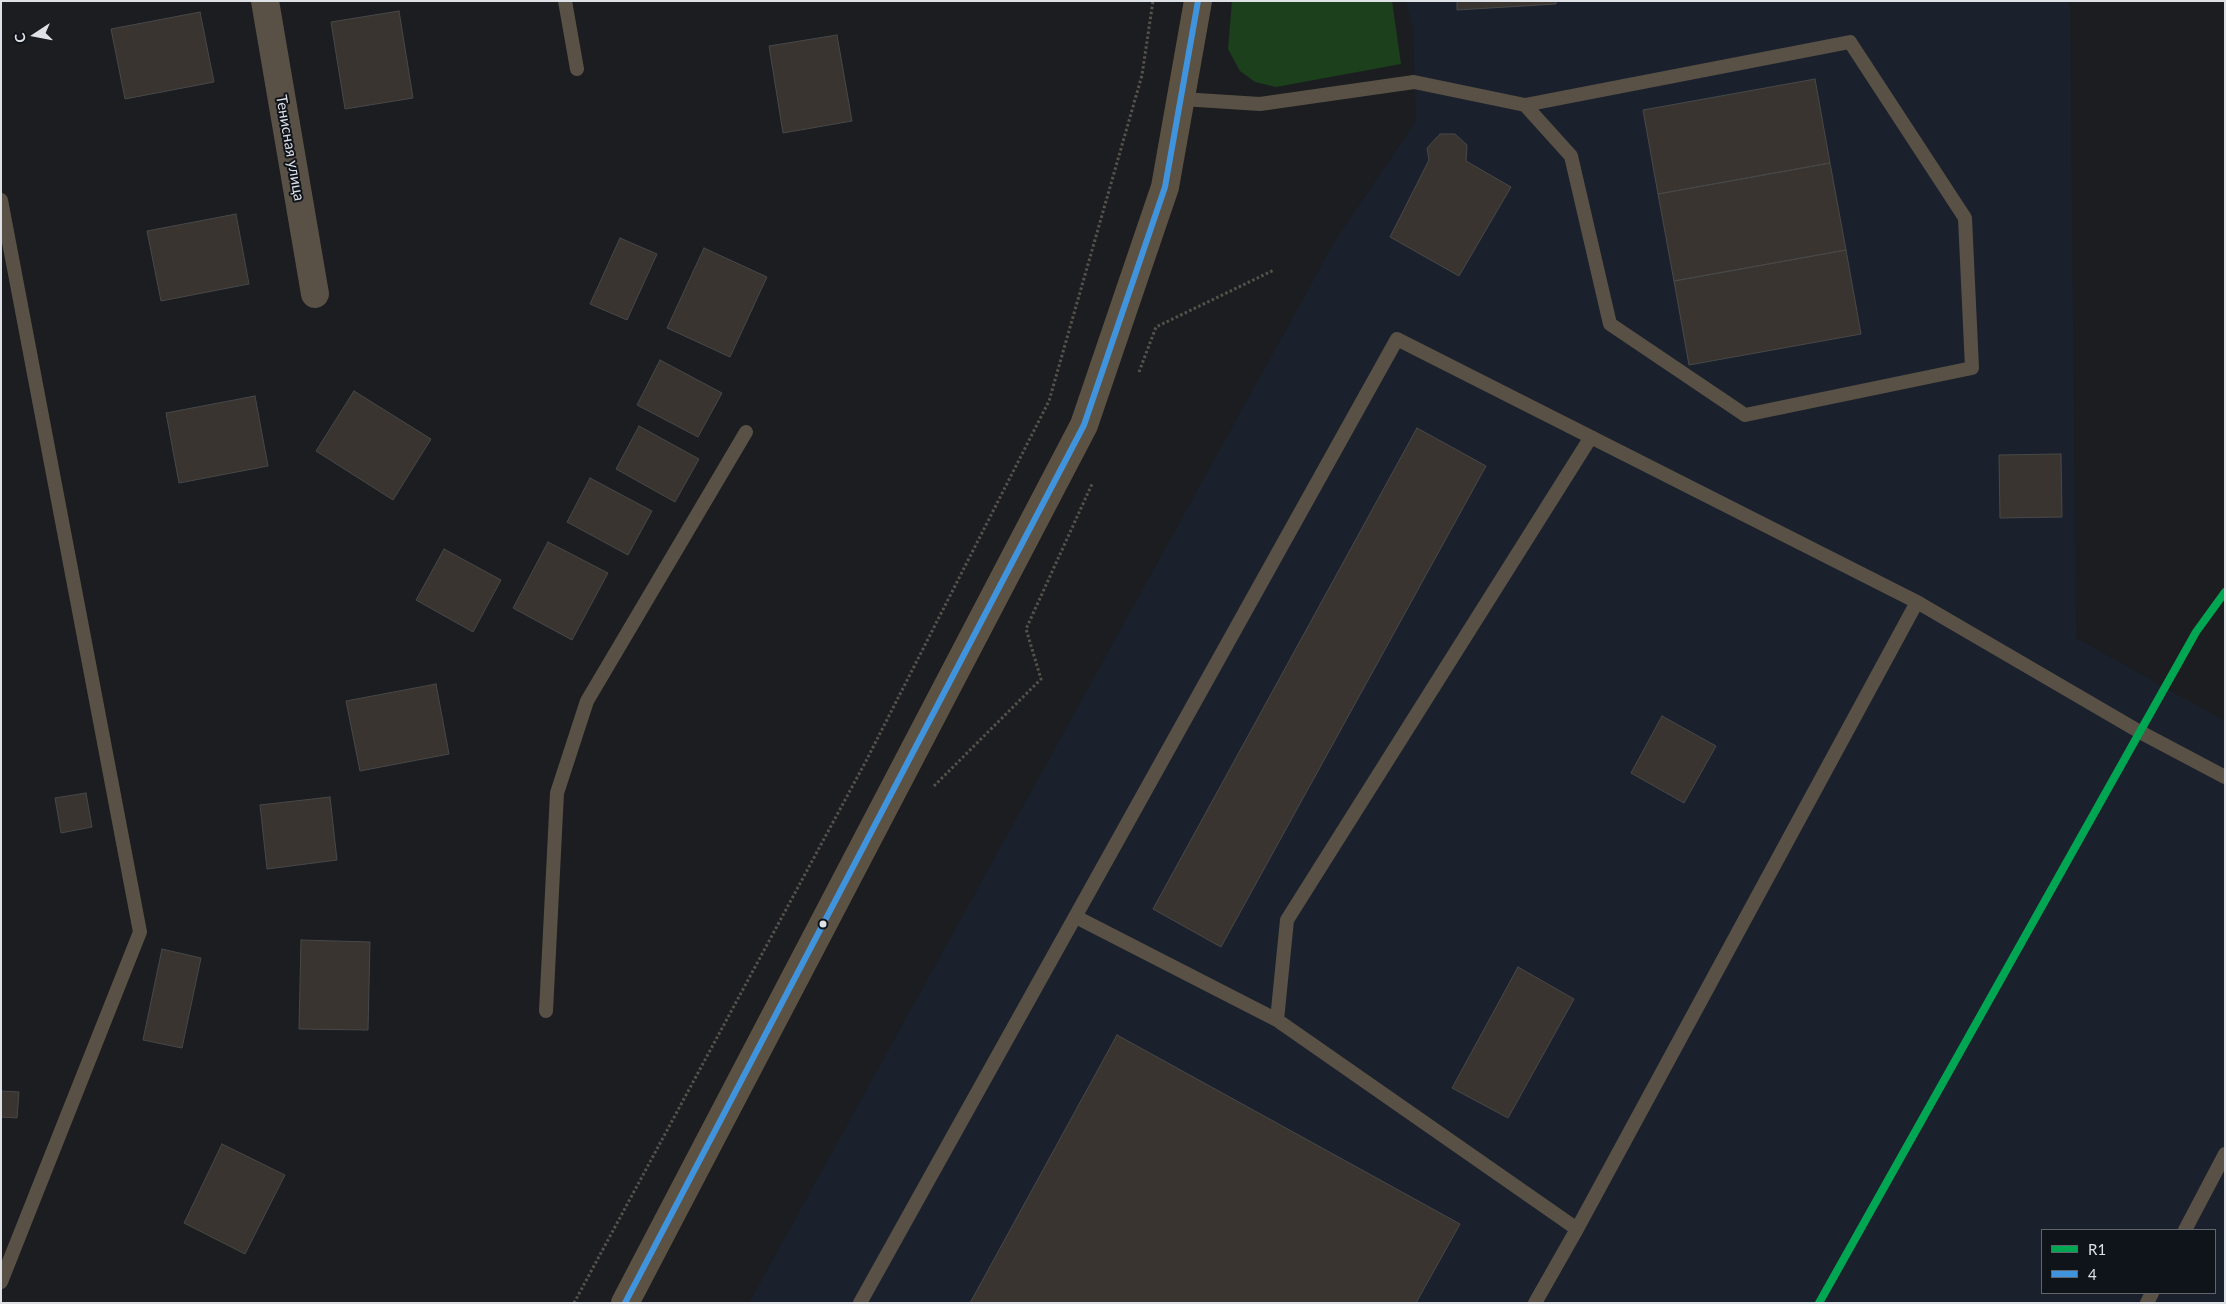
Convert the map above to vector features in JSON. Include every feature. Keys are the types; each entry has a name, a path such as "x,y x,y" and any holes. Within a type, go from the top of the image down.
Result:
{"main road":[{"path":"625,1303 1084,425 1165,187 1198,1"}],"street":[{"name":"Тенисная улица","path":"266,1 315,294"}],"lane":[{"path":"565,1 577,69"},
{"path":"1182,99 1260,104 1414,82 1525,105 1850,42 1965,218 1972,368 1744,415 1610,324 1571,156 1525,105"},
{"path":"1,200 140,932 1,1282"},
{"path":"860,1303 1397,338 1917,602 2140,732 2225,777"},
{"path":"546,1011 557,793 587,701 746,432"},
{"path":"1277,1020 1286,920 1591,437"},
{"path":"1535,1303 1917,602"},
{"path":"1076,917 1277,1020 1577,1229"},
{"path":"2185,1229 2225,1154"}],"path":[{"path":"574,1303 866,761 1049,401 1142,75 1153,1"},
{"path":"1136,380 1156,327 1274,270"},
{"path":"866,761 930,790 1042,679 1026,629 1096,478"}],"shaded area":[{"path":"1406,1 2070,1 2076,638 2225,721 2225,1303 749,1303 1335,241 1416,121 1413,29"}],"green space":[{"path":"1232,1 1392,1 1401,64 1276,87 1255,82 1240,71 1228,49"}],"building":[{"path":"1457,1 1556,1 1556,4 1457,10"},
{"path":"399,11 413,98 345,109 331,22"},
{"path":"200,12 214,82 125,99 111,29"},
{"path":"837,35 852,121 783,133 769,46"},
{"path":"1815,79 1830,163 1658,194 1643,110"},
{"path":"1440,134 1455,134 1467,145 1466,161 1511,187 1459,276 1390,237 1429,160 1427,148"},
{"path":"1830,163 1846,250 1674,281 1658,194"},
{"path":"236,214 249,284 161,301 147,231"},
{"path":"620,238 657,254 627,320 590,304"},
{"path":"704,248 767,277 730,357 667,328"},
{"path":"1846,250 1861,334 1689,365 1674,281"},
{"path":"660,360 722,393 698,437 637,405"},
{"path":"354,391 431,439 393,500 316,451"},
{"path":"255,396 268,466 179,483 166,413"},
{"path":"639,426 699,459 675,502 616,469"},
{"path":"1417,428 1486,466 1221,947 1153,909"},
{"path":"2061,454 2062,517 2000,518 1999,455"},
{"path":"590,478 652,511 628,555 567,522"},
{"path":"548,542 608,573 572,640 513,608"},
{"path":"444,549 501,580 473,632 416,600"},
{"path":"436,684 449,754 360,771 346,701"},
{"path":"1662,716 1716,746 1684,803 1631,773"},
{"path":"86,793 92,827 61,833 55,798"},
{"path":"330,797 337,860 267,869 260,805"},
{"path":"301,940 370,942 368,1030 299,1029"},
{"path":"162,949 201,958 182,1048 143,1040"},
{"path":"1518,967 1574,999 1508,1118 1452,1088"},
{"path":"1117,1035 1460,1224 1416,1303 970,1303"},
{"path":"1,1091 19,1092 17,1118 1,1117"},
{"path":"222,1144 285,1175 245,1254 184,1223"}],"transit line":[{"name":"4","path":"625,1303 1084,425 1165,187 1198,1"},
{"name":"R1","path":"1819,1303 2196,632 2225,592"}]}
